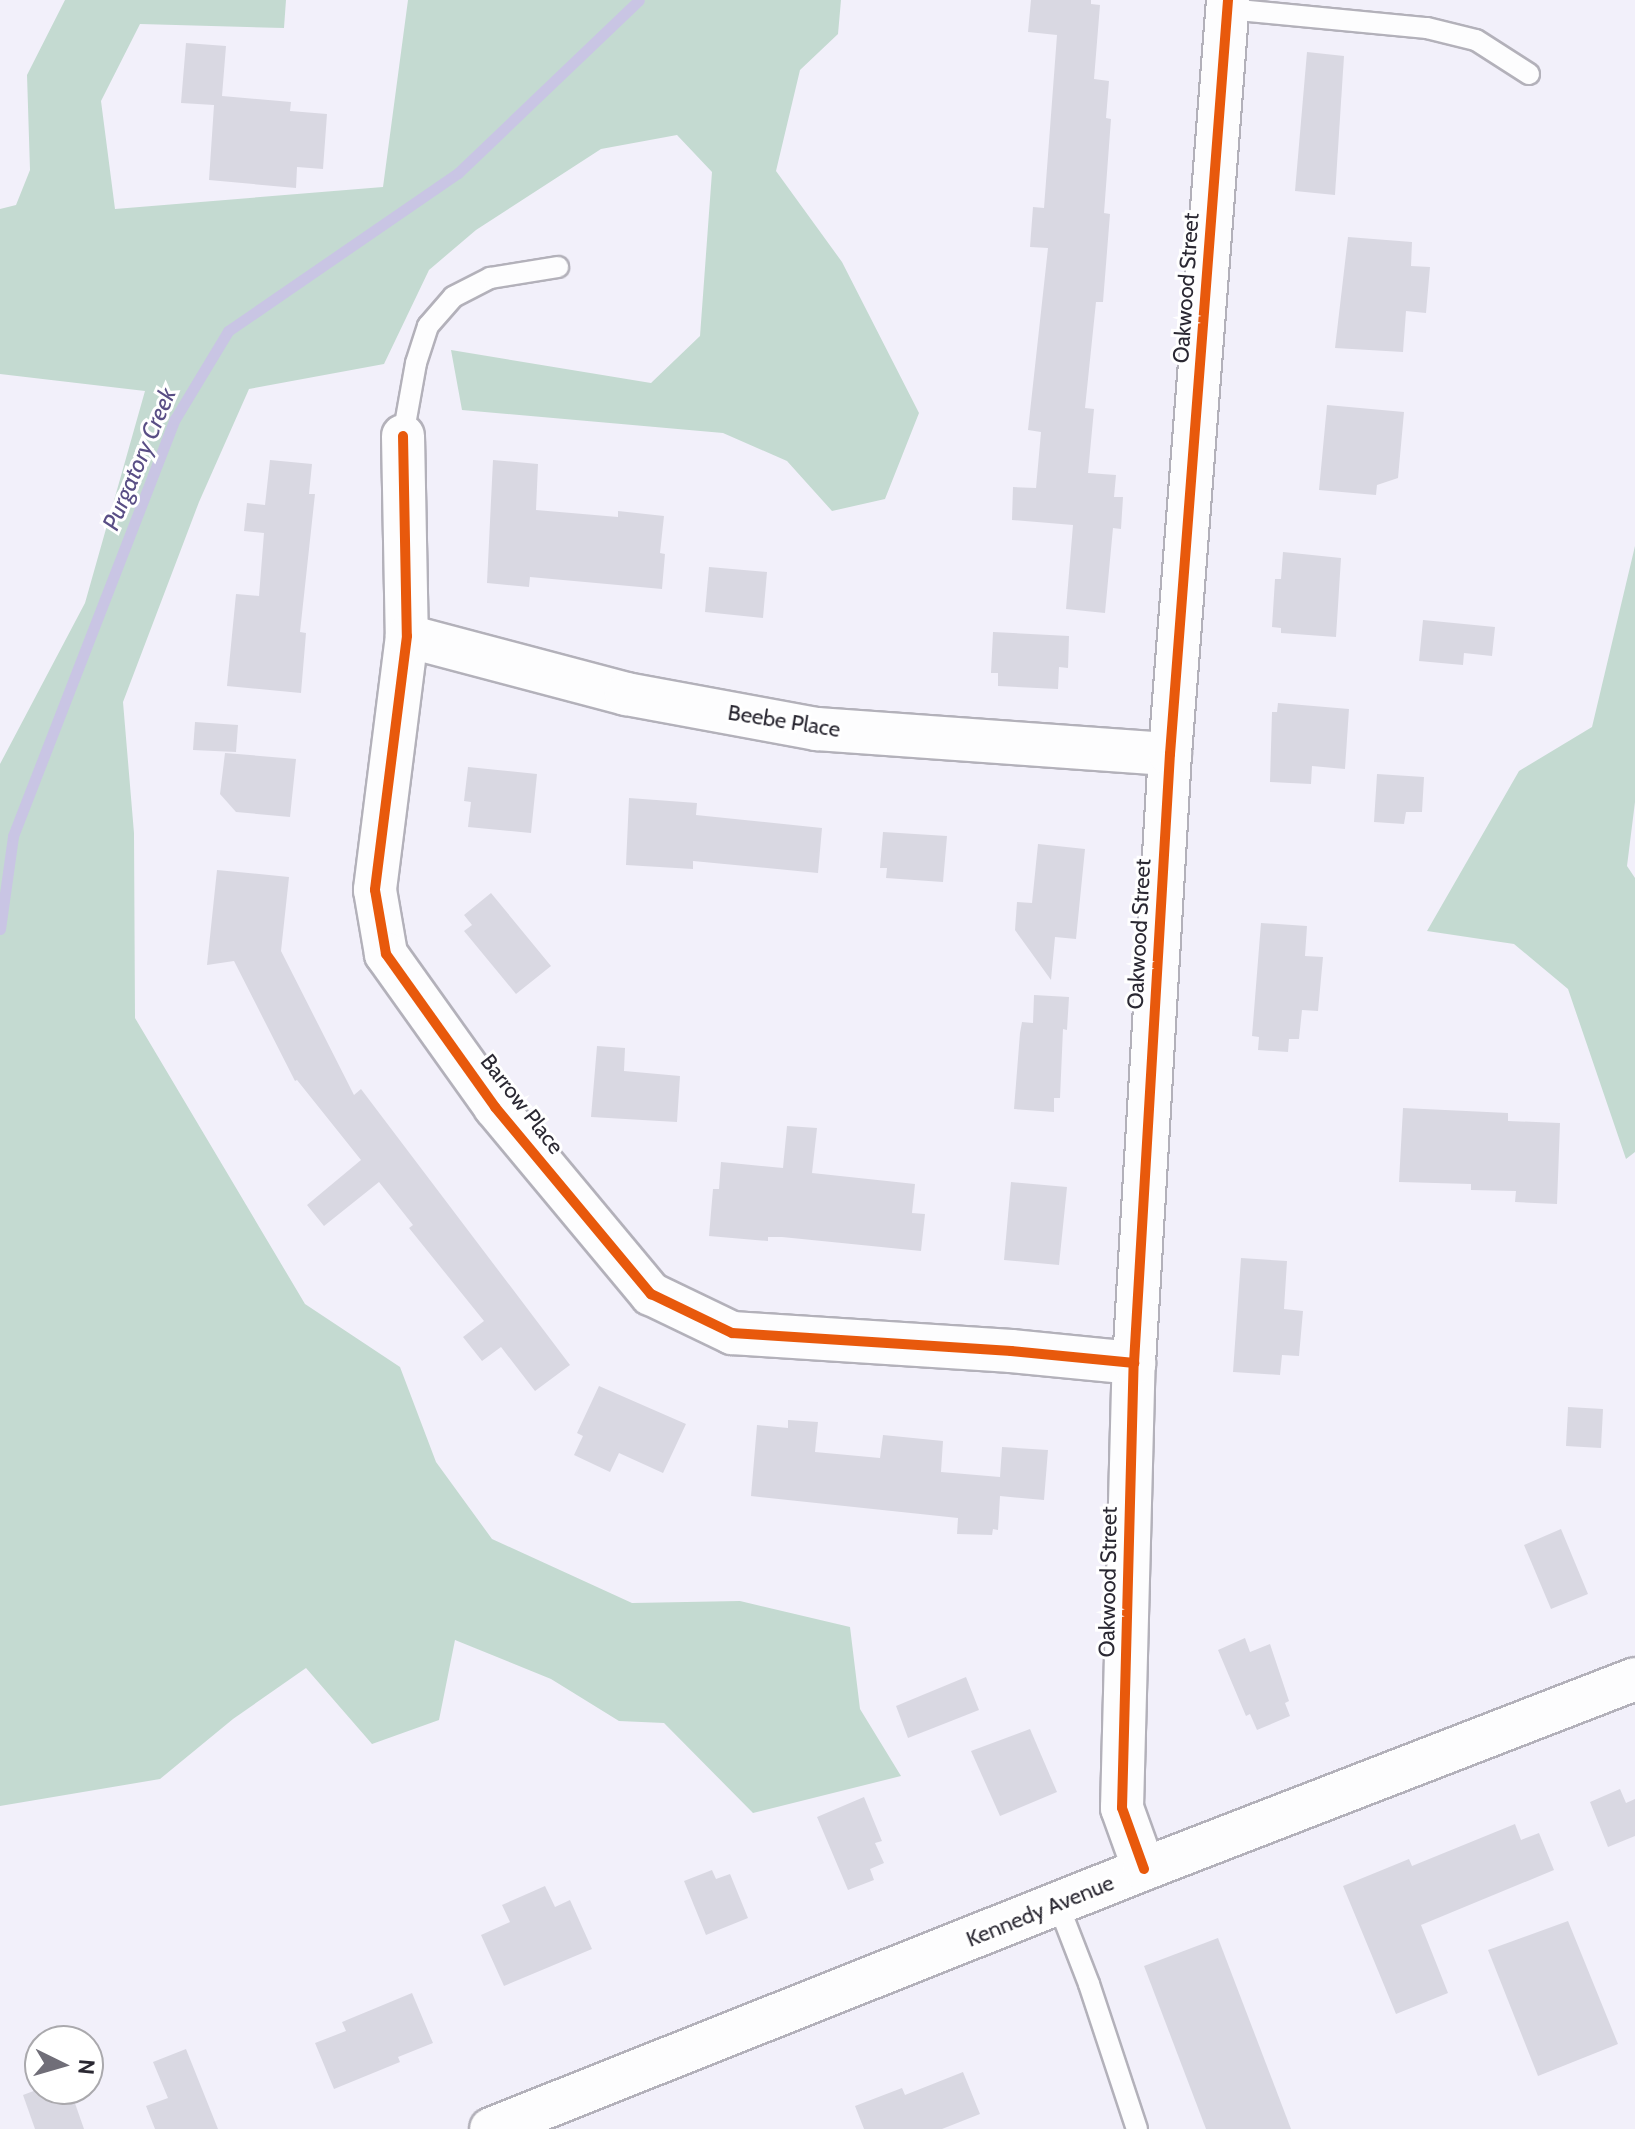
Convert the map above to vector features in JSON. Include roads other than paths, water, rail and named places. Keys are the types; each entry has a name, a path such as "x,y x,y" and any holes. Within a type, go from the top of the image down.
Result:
{"street":[{"name":"Oakwood Street","path":"1144,1869 1122,1808 1134,1363 1170,754 1228,4"},
{"name":"Barrow Place","path":"403,436 407,636 375,890 386,954 495,1107 651,1294 732,1333 1011,1351 1134,1363"},
{"name":"Beebe Place","path":"407,636 626,694 817,729 1170,754"},
{"name":"Kennedy Avenue","path":"491,2129 1144,1869 1635,1679"}],"lane":[{"path":"1228,4 1427,28 1476,40 1529,74"},
{"path":"403,436 416,363 428,326 453,297 490,278 558,267"},
{"path":"1058,1904 1089,1984 1137,2129"}],"waterway":[{"name":"Purgatory Creek","path":"0,929 13,836 175,419 228,331 458,173 639,0"}]}
